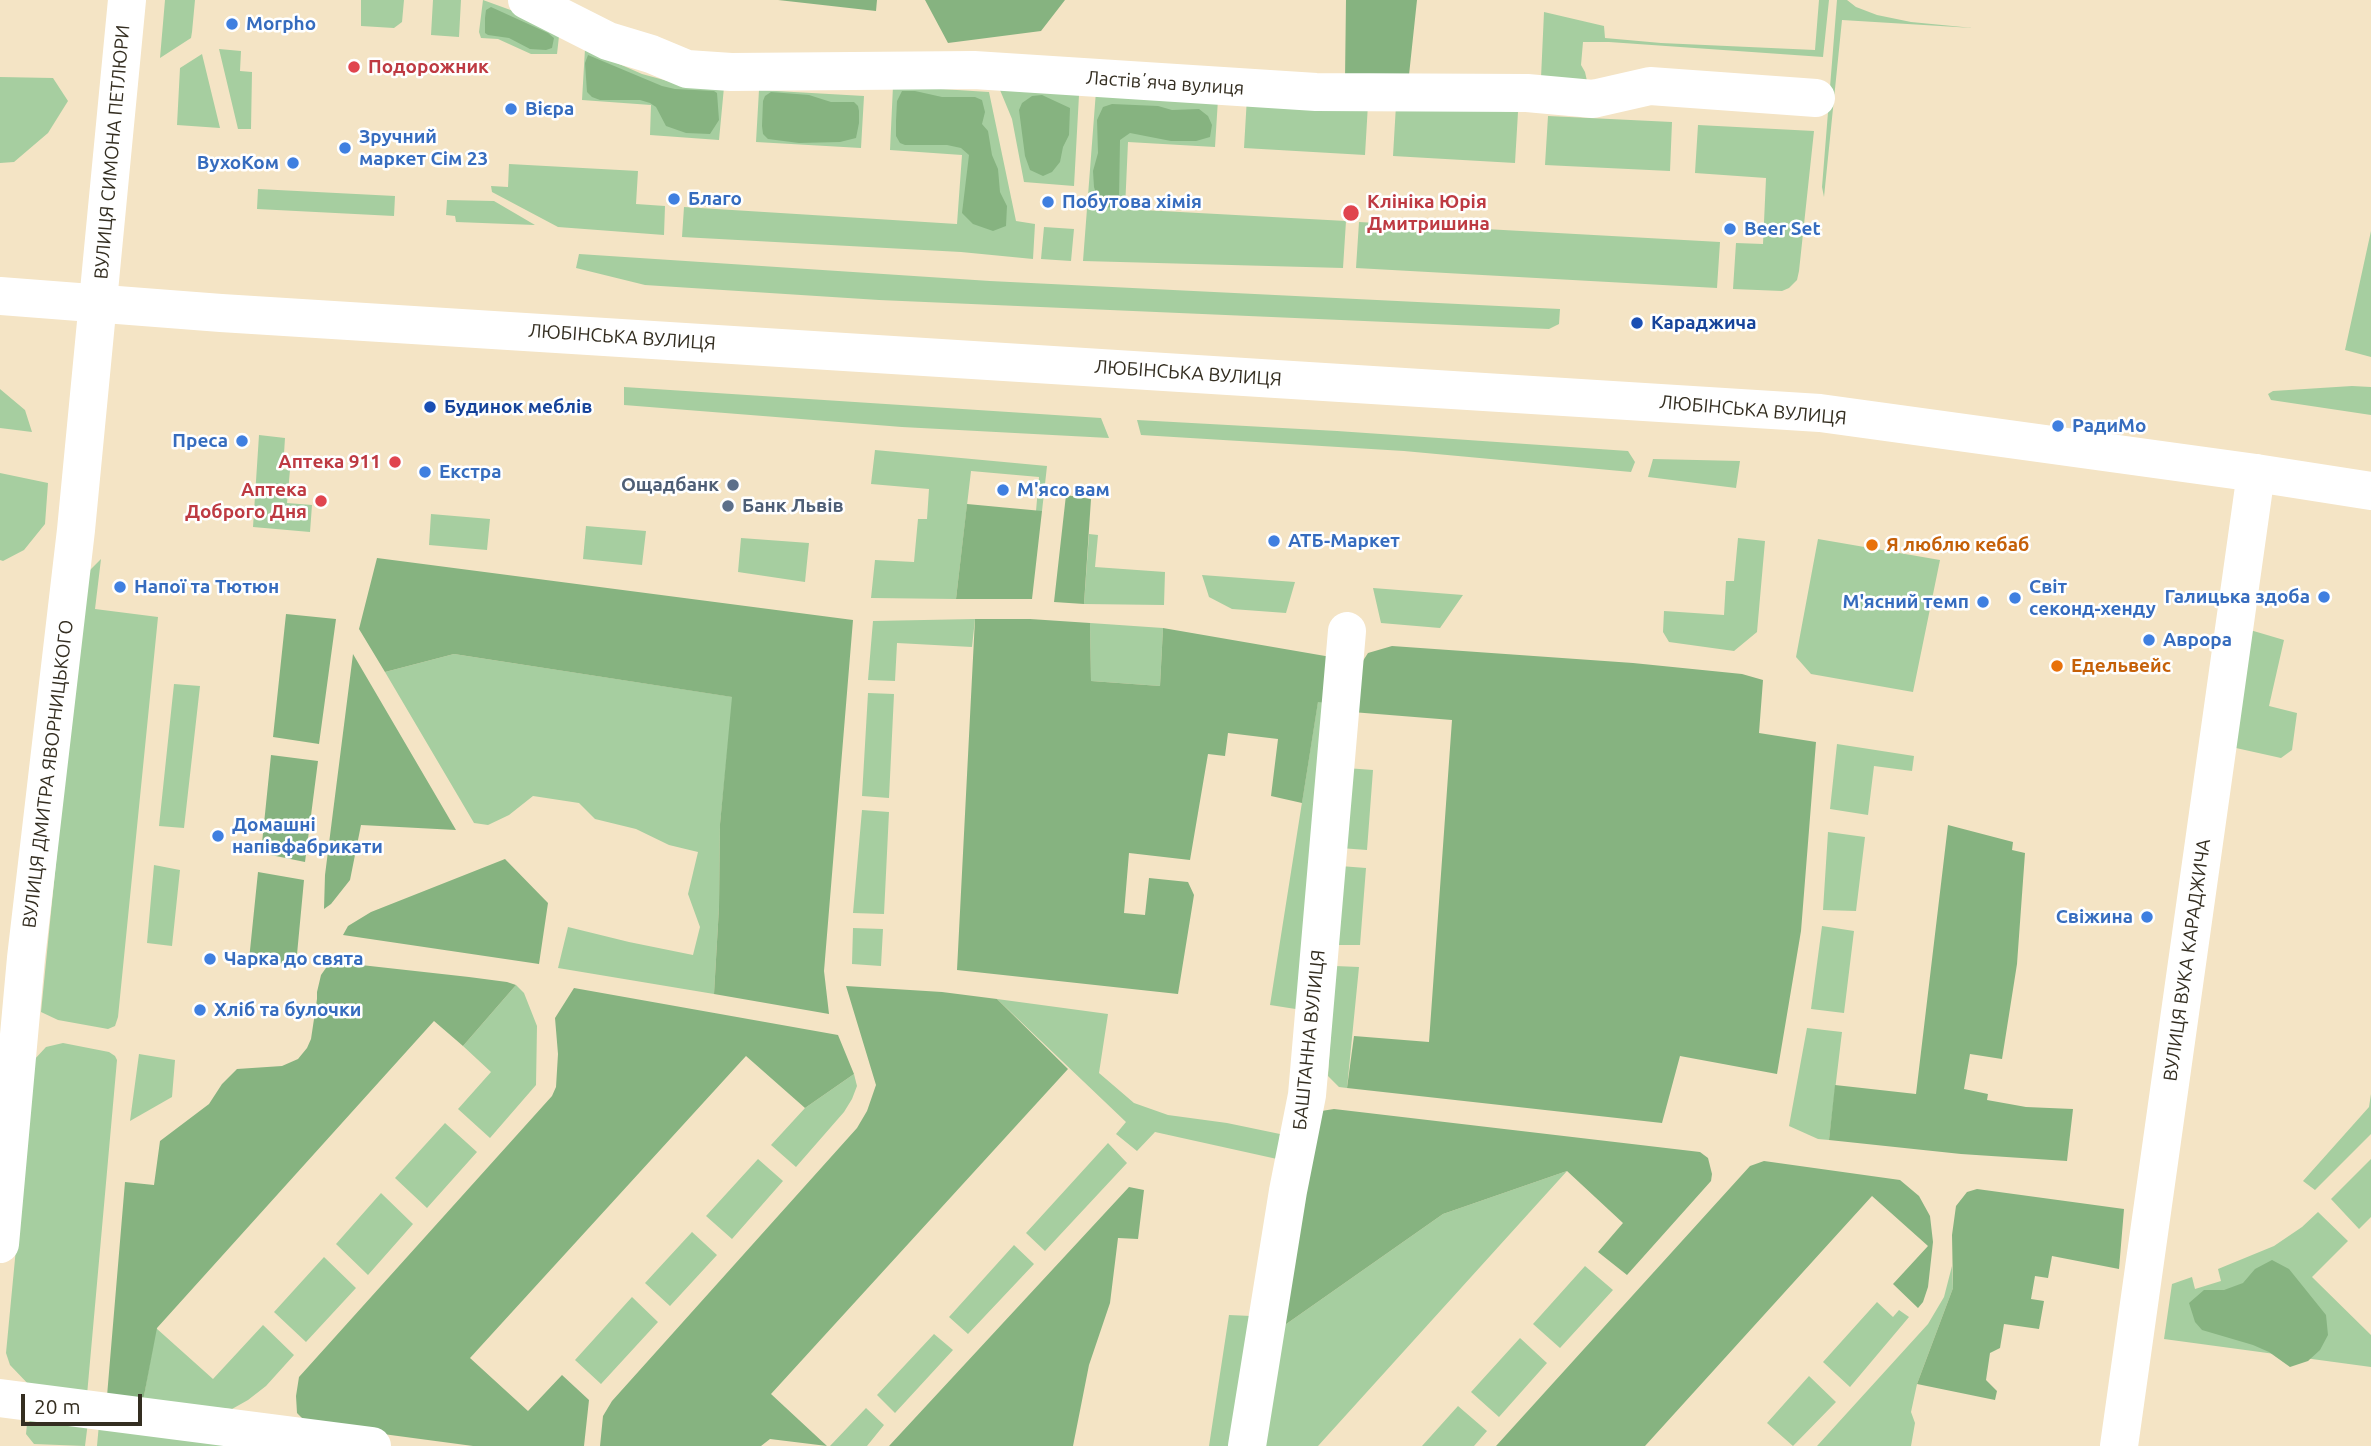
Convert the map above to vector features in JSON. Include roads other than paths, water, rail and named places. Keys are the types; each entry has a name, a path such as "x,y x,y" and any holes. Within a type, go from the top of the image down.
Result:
{"street":[{"name":"ВУЛИЦЯ СИМОНА ПЕТЛЮРИ","path":"98,303 127,0"},
{"name":"Ластівʼяча вулиця","path":"527,0 608,41 651,54 687,69 698,70 974,70 1316,92 1527,93 1593,99 1650,86 1816,98"},
{"name":"ЛЮБІНСЬКА ВУЛИЦЯ","path":"0,296 1820,413 2371,491"},
{"name":"ВУЛИЦЯ ДМИТРА ЯВОРНИЦЬКОГО","path":"0,1244 26,958 76,530 98,303"},
{"name":"ВУЛИЦЯ ВУКА КАРАДЖИЧА","path":"2119,1446 2256,473"},
{"name":"БАШТАННА ВУЛИЦЯ","path":"1247,1446 1288,1191 1307,1095 1347,631"},
{"path":"0,1398 372,1446"}],"place":[{"name":"Morpho","path":"232,24"},
{"name":"Подорожник","path":"354,67"},
{"name":"Вієра","path":"511,109"},
{"name":"Зручний маркет Сім 23","path":"345,148"},
{"name":"ВухоКом","path":"293,163"},
{"name":"Благо","path":"674,199"},
{"name":"Побутова хімія","path":"1048,202"},
{"name":"Клініка Юрія Дмитришина","path":"1351,213"},
{"name":"Beer Set","path":"1730,229"},
{"name":"Караджича","path":"1637,323"},
{"name":"Будинок меблів","path":"430,407"},
{"name":"РадиМо","path":"2058,426"},
{"name":"Преса","path":"242,441"},
{"name":"Аптека 911","path":"395,462"},
{"name":"Екстра","path":"425,472"},
{"name":"Ощадбанк","path":"733,485"},
{"name":"М'ясо вам","path":"1003,490"},
{"name":"Аптека Доброго Дня","path":"321,501"},
{"name":"Банк Львів","path":"728,506"},
{"name":"АТБ-Маркет","path":"1274,541"},
{"name":"Я люблю кебаб","path":"1872,545"},
{"name":"Напої та Тютюн","path":"120,587"},
{"name":"Галицька здоба","path":"2324,597"},
{"name":"Світ секонд-хенду","path":"2015,598"},
{"name":"М'ясний темп","path":"1983,602"},
{"name":"Аврора","path":"2149,640"},
{"name":"Едельвейс","path":"2057,666"},
{"name":"Домашні напівфабрикати","path":"218,836"},
{"name":"Свіжина","path":"2147,917"},
{"name":"Чарка до свята","path":"210,959"},
{"name":"Хліб та булочки","path":"200,1010"}]}
